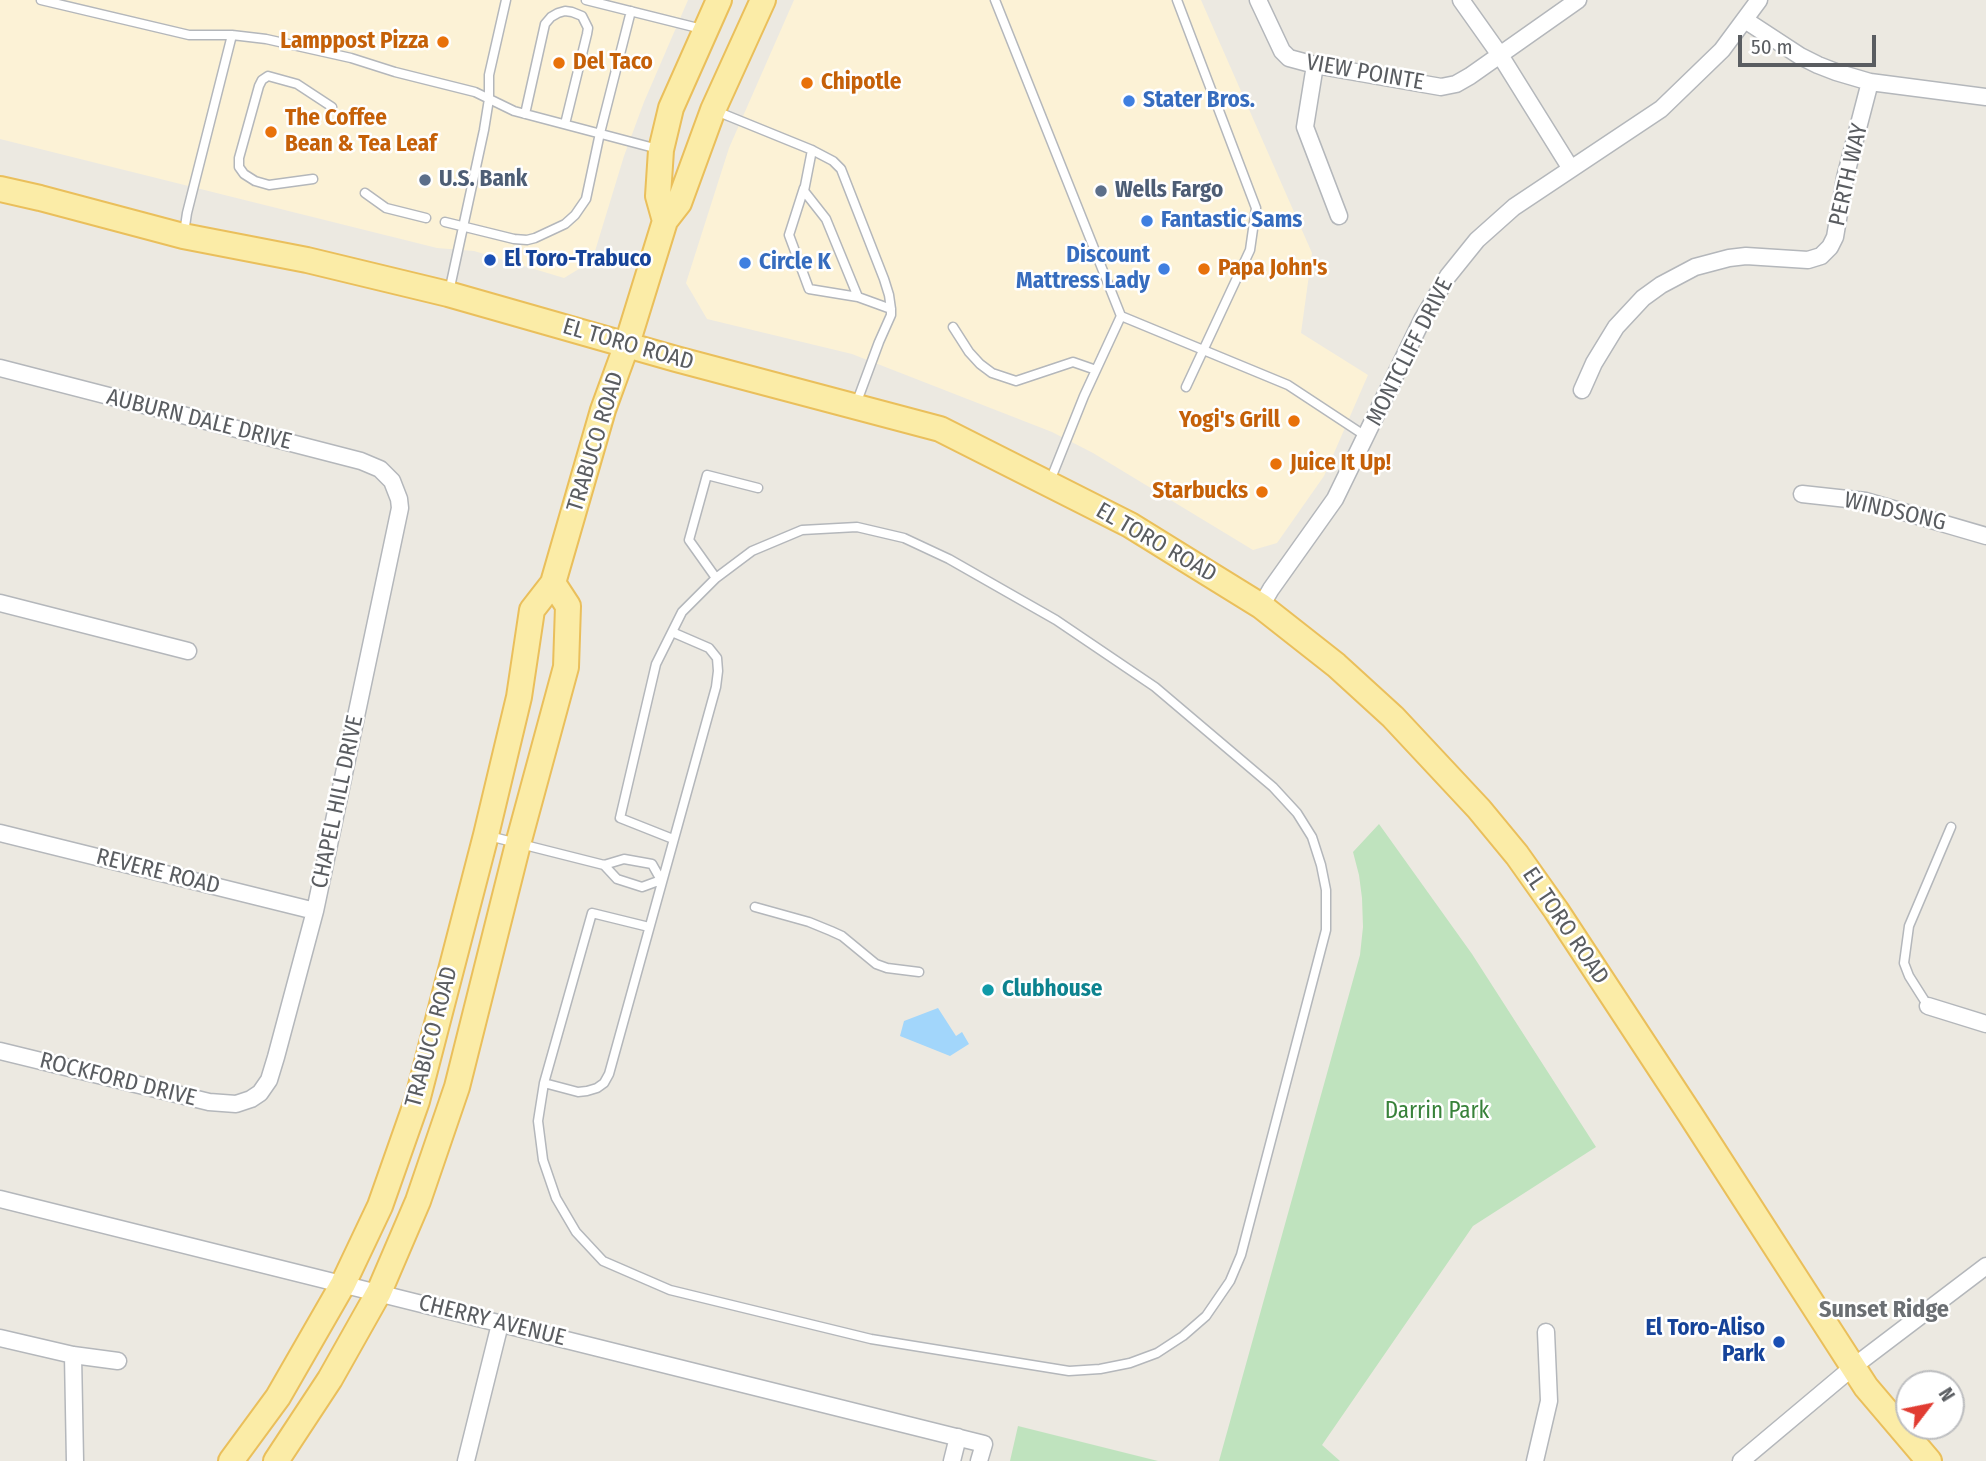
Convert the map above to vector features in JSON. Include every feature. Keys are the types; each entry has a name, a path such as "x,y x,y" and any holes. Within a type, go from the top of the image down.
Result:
{"main road":[{"name":"TRABUCO ROAD","path":"664,221 657,196 661,150 671,108 719,0"},
{"name":"TRABUCO ROAD","path":"231,1461 278,1397 343,1284 380,1206 417,1101 486,835 519,697 532,610 553,583 603,411 627,344 664,221 679,203 713,110 762,0"},
{"name":"EL TORO ROAD","path":"0,189 183,236 307,260 448,293 855,408 940,429 1130,525 1261,606 1336,665 1393,717 1479,809 1517,855 1556,910 1866,1387 1929,1461"},
{"name":"TRABUCO ROAD","path":"276,1461 330,1379 379,1292 418,1201 457,1087 566,667 568,606 553,583"}],"street":[{"name":"VIEW POINTE","path":"1258,0 1282,51 1289,58 1441,87 1463,80 1578,0"},
{"name":"MONTCLIFF DRIVE","path":"1261,606 1335,499 1423,318 1448,276 1477,240 1514,207 1661,109 1722,50 1759,0"},
{"path":"1466,2 1571,169"},
{"path":"1745,20 1818,65 1870,82 1986,97"},
{"path":"1315,65 1305,127 1339,216"},
{"name":"PERTH WAY","path":"1582,390 1594,363 1616,327 1643,298 1670,280 1695,267 1729,258 1746,256 1808,260 1821,256 1830,247 1835,237 1845,178 1870,82"},
{"name":"AUBURN DALE DRIVE","path":"0,369 360,461 380,469 392,481"},
{"name":"CHAPEL HILL DRIVE","path":"236,1104 261,1093 269,1080 315,911 400,509 392,481"},
{"name":"WINDSONG","path":"1802,494 1866,501 1986,536"},
{"path":"0,603 188,651"},
{"name":"REVERE ROAD","path":"0,833 315,911"},
{"path":"1928,1006 1986,1024"},
{"name":"ROCKFORD DRIVE","path":"0,1051 209,1102 236,1104"},
{"name":"CHERRY AVENUE","path":"0,1199 958,1437 984,1444 979,1461"},
{"path":"1741,1461 1853,1367 1986,1266"},
{"path":"466,1461 500,1324"},
{"path":"1535,1461 1549,1401 1546,1332"},
{"path":"0,1338 73,1355 118,1361"},
{"path":"73,1355 75,1461"},
{"path":"952,1461 958,1437"}],"lane":[{"path":"41,0 195,36 266,38 352,58 475,92 514,111 661,150"},
{"path":"448,293 489,99 489,75 506,0"},
{"path":"586,0 705,30"},
{"path":"995,0 1121,316 1288,385 1367,437"},
{"path":"1177,0 1256,208 1250,250 1186,387"},
{"path":"445,222 527,240 565,224 581,209 586,199 631,11"},
{"path":"526,114 545,24 558,13 572,12 582,16 588,29 565,124"},
{"path":"183,236 232,35"},
{"path":"313,179 269,184 254,181 239,167 239,158 259,86 268,76 297,84 332,107"},
{"path":"713,110 812,150 833,161 841,169 884,279 891,309 855,408"},
{"path":"812,150 804,191 826,219 858,297"},
{"path":"805,186 789,235 809,289 858,297 891,309"},
{"path":"365,193 386,208 426,218"},
{"path":"1049,484 1121,316"},
{"path":"953,327 980,364 992,373 1016,381 1073,362 1096,370"},
{"path":"716,578 689,540 707,475 758,488"},
{"path":"649,927 592,913 544,1083 538,1121 543,1160 556,1198 576,1232 603,1261 670,1290 871,1339 1069,1371 1130,1363 1157,1353 1183,1336 1206,1316 1230,1281 1241,1255 1326,930 1326,890 1311,837 1297,813 1273,787 1155,687 1056,620 949,559 904,538 857,527 802,530 752,551 716,578 682,612 656,664 620,818 673,839"},
{"path":"544,1083 578,1092 597,1088 609,1074 716,687 717,658 709,648 672,632"},
{"path":"1928,1006 1904,963 1907,938 1909,926 1951,827"},
{"path":"486,835 604,865 624,859 652,864 661,880"},
{"path":"604,865 617,879 642,887 661,880"},
{"path":"755,907 809,922 842,936 876,964 919,972"}],"shaded area":[{"path":"0,0 688,0 624,156 592,261 564,278 474,251 437,248 0,139"},
{"path":"794,0 1201,0 1312,253 1301,333 1368,375 1324,476 1277,543 1253,550 1093,453 1052,432 852,354 707,319 686,283 729,148"}],"green space":[{"name":"Darrin Park","path":"1379,824 1472,954 1596,1147 1473,1226 1322,1445 1340,1461 1219,1461 1360,955 1362,898 1353,852"},
{"path":"1018,1426 1158,1461 1010,1461"}],"water":[{"path":"938,1008 956,1036 962,1032 969,1044 950,1056 900,1036 904,1021"}],"place":[{"name":"Lamppost Pizza","path":"443,42"},
{"name":"Del Taco","path":"559,63"},
{"name":"Chipotle","path":"807,83"},
{"name":"Stater Bros.","path":"1129,101"},
{"name":"The Coffee Bean & Tea Leaf","path":"271,132"},
{"name":"U.S. Bank","path":"425,180"},
{"name":"Wells Fargo","path":"1101,191"},
{"name":"Fantastic Sams","path":"1147,221"},
{"name":"El Toro-Trabuco","path":"490,260"},
{"name":"Circle K","path":"745,263"},
{"name":"Discount Mattress Lady","path":"1164,269"},
{"name":"Papa John's","path":"1204,269"},
{"name":"Yogi's Grill","path":"1294,421"},
{"name":"Juice It Up!","path":"1276,464"},
{"name":"Starbucks","path":"1262,492"},
{"name":"Clubhouse","path":"988,990"},
{"name":"El Toro-Aliso Park","path":"1779,1342"}],"district":[{"name":"Sunset Ridge","path":"1884,1310"}]}
